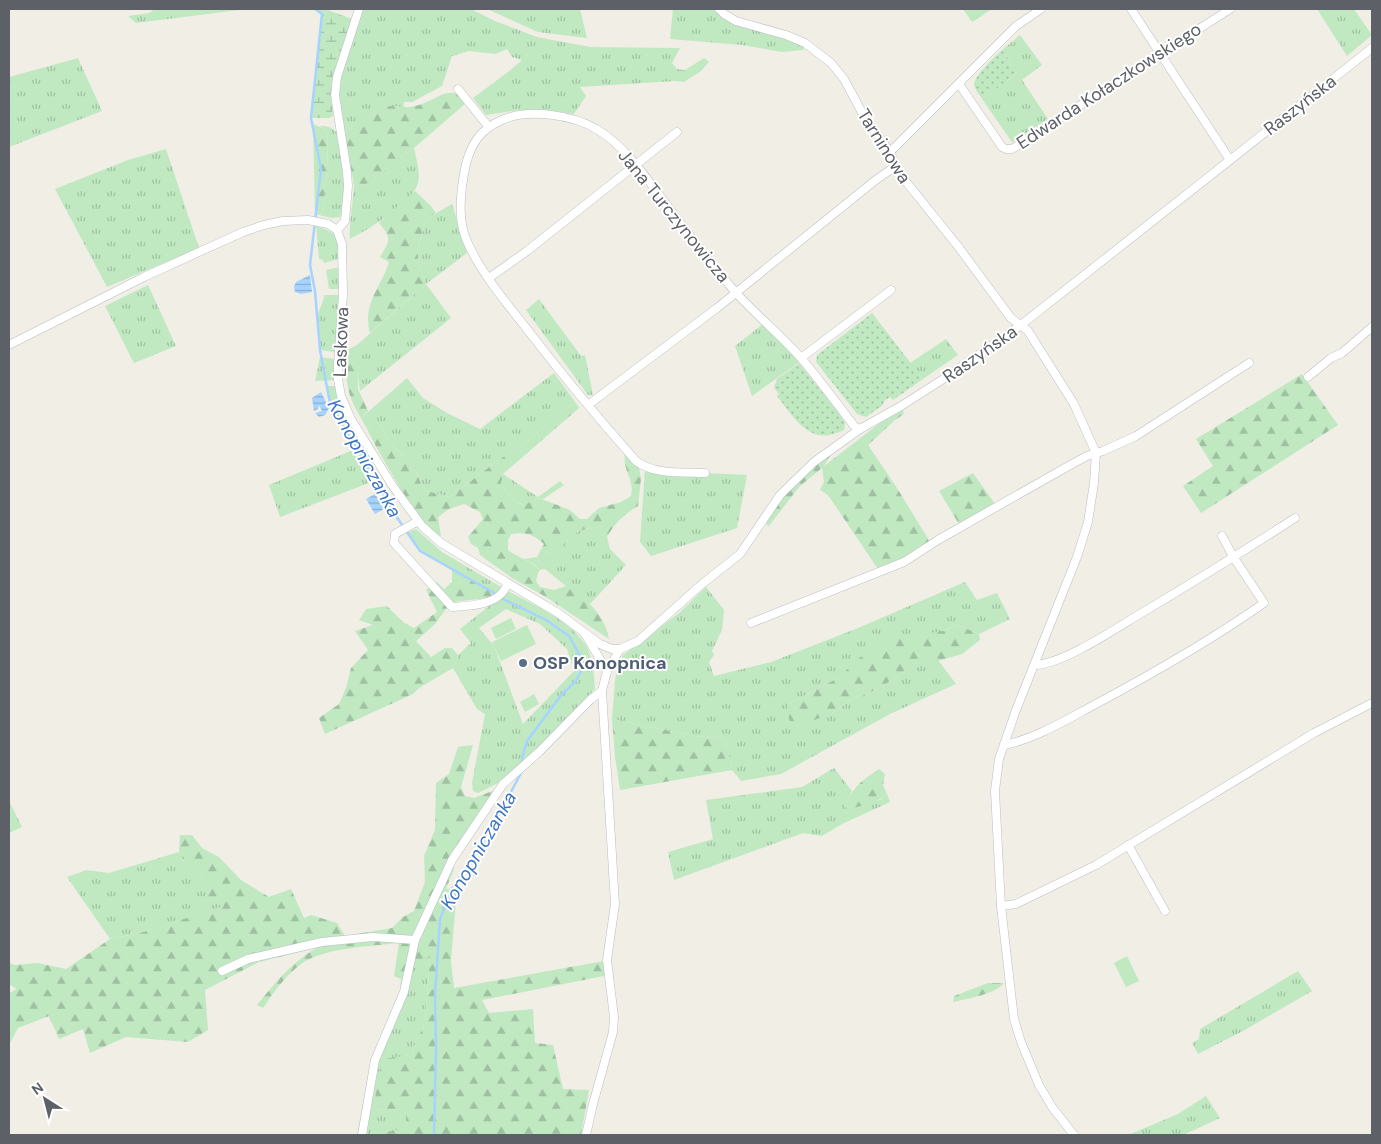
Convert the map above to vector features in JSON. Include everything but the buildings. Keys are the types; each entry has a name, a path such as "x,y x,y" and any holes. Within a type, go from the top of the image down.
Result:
{"street":[{"path":"9,345 144,277 233,236 270,224 308,220 328,224 337,230 345,221 348,179 335,95 337,77 359,9"},
{"name":"Tarninowa","path":"719,9 736,21 786,35 805,43 831,63 844,79 865,118 890,152 899,173 957,244 1011,318 1028,331 1070,397 1096,453"},
{"path":"890,152 1016,26 1041,9"},
{"path":"1132,9 1230,160"},
{"name":"Edwarda Kołaczkowskiego","path":"959,84 1002,147 1012,149 1230,9"},
{"name":"Raszyńska","path":"620,649 638,641 694,591 740,554 780,495 814,462 860,429 917,396 1021,325 1230,160 1371,52"},
{"path":"458,89 488,126 479,136 468,156 462,183 461,215 464,234 472,252 503,299 588,405 620,443 645,468 705,473"},
{"name":"Jana Turczynowicza","path":"488,126 518,114 538,114 570,118 590,126 611,138 637,165 736,292 801,358 855,427 860,429"},
{"path":"489,278 527,251 677,132"},
{"path":"588,405 736,292 876,179 896,166"},
{"name":"Laskowa","path":"337,230 342,244 343,272 338,379 346,410 371,453 426,531 507,584 558,613 605,646 612,649 620,649"},
{"path":"801,358 891,290"},
{"path":"1308,377 1331,358 1342,353 1372,327"},
{"path":"752,623 904,562 938,540 1072,464 1136,436 1249,363"},
{"path":"1074,1135 1056,1113 1039,1085 1021,1042 1014,1019 1008,981 1001,906 995,791 999,759 1016,710 1078,557 1088,522 1094,484 1096,453"},
{"path":"1035,665 1043,665 1053,661 1106,635 1234,558 1295,518"},
{"path":"418,521 395,534 394,543 452,607 472,606 495,599 507,587 507,584"},
{"path":"1004,746 1017,743 1112,695 1200,644 1264,603 1234,558 1222,536"},
{"name":"Laskowa","path":"584,633 606,672"},
{"path":"586,1135 592,1104 612,1036 614,1017 607,960 616,904 602,691 606,672 620,649"},
{"path":"362,1135 375,1060 404,992 416,940 452,860 503,784 528,762 590,700 602,691"},
{"path":"1001,906 1016,904 1096,865 1314,733 1372,704"},
{"path":"1128,845 1165,911"},
{"path":"222,971 248,959 322,942 373,937 416,940"}],"green space":[{"path":"155,9 247,9 136,23 128,16 149,13"},
{"path":"315,9 325,9 352,19 334,76 331,97 333,116 329,118 311,118 322,14"},
{"path":"363,9 471,9 495,21 537,37 590,47 680,48 672,63 677,69 685,70 704,58 709,62 701,71 684,82 580,87 586,96 574,114 549,110 519,110 486,115 473,98 522,60 512,57 507,49 495,54 469,51 452,56 442,86 412,102 404,102 403,108 395,107 379,110 357,123 345,133 339,105 341,73"},
{"path":"487,9 580,9 587,38 538,32"},
{"path":"673,9 716,9 736,22 805,46 803,50 782,52 742,45 670,39"},
{"path":"963,9 992,9 972,22"},
{"path":"1317,9 1354,9 1372,35 1347,56"},
{"path":"1020,35 1042,65 1022,80 1048,119 1012,142 982,99 1018,73 1002,50"},
{"path":"1002,50 1018,73 982,99 974,85 975,81 985,66"},
{"path":"78,58 102,111 9,147 9,77"},
{"path":"447,93 457,93 466,103 414,148 391,164 371,183 354,186 345,133 355,124 379,109 392,106 415,106"},
{"path":"313,124 327,130 326,182 322,213 319,215 315,214"},
{"path":"319,126 330,128 339,136 344,187 343,207 340,217 332,218 319,215 322,213 328,151 327,130"},
{"path":"414,148 419,175 418,183 414,190 389,215 350,239 354,186 371,183 391,164"},
{"path":"166,149 199,248 107,287 55,189 128,160"},
{"path":"415,191 436,213 426,219 418,248 419,263 426,284 370,333 368,313 370,304 389,262 380,257 388,243 388,236 379,223"},
{"path":"452,204 467,253 426,284 419,264 418,248 426,219"},
{"path":"316,226 336,236 339,259 324,263 323,260 319,259"},
{"path":"340,267 339,289 329,289 326,270"},
{"path":"426,284 451,318 360,391 357,369 357,345"},
{"path":"148,285 176,346 134,363 105,306"},
{"path":"325,295 340,295 335,352 320,350 317,317"},
{"path":"539,299 581,356 585,355 593,395 588,395 526,310"},
{"path":"872,313 923,379 893,400 890,397 884,401 883,405 866,417 857,414 816,362 817,355"},
{"path":"763,324 801,361 752,396 735,346"},
{"path":"946,339 958,355 923,379 910,363"},
{"path":"357,345 358,389 368,411 361,418 349,393 347,376 349,349"},
{"path":"320,357 334,359 335,380 315,381"},
{"path":"799,363 838,412 845,423 844,430 829,435 813,433 799,423 777,396 779,394 774,388 777,379"},
{"path":"554,373 576,403 551,420 531,439 497,461 450,497 427,491 421,484 417,472 402,454 389,443 382,427 374,421 367,429 361,418 407,378 423,398 447,413 480,429"},
{"path":"1302,374 1338,425 1201,513 1183,486 1213,466 1196,439"},
{"path":"326,386 335,386 341,408 334,410 330,403"},
{"path":"576,403 579,408 503,474 501,483 503,487 513,499 523,505 539,498 570,510 580,519 587,519 599,508 621,502 631,496 632,490 625,465 625,452 639,467 641,479 638,506 620,519 607,537 588,528 576,532 540,564 537,557 544,544 532,536 521,533 511,534 508,540 508,550 539,570 536,581 540,587 554,590 566,586 588,602 599,614 609,639 546,597 512,578 480,555 478,548 471,544 468,537 483,519 480,512 464,504 449,509 438,517 441,536 433,531 412,506 367,429 374,421 382,427 389,443 414,465 421,484 427,491 450,497 497,461 531,439 551,420"},
{"path":"903,410 904,414 868,445 930,542 911,555 878,569 828,495 820,490 824,482 822,468 800,486 768,527 766,522 785,492 833,451 824,466 880,423"},
{"path":"353,450 369,483 280,517 269,485"},
{"path":"645,468 665,471 747,475 737,528 651,556 640,542"},
{"path":"973,473 995,504 959,524 939,491"},
{"path":"503,474 538,497 560,481 564,485 543,499 539,498 524,505 513,499 505,490 501,483"},
{"path":"588,528 607,537 610,549 626,565 590,604 545,569 539,570 534,564 524,559 537,557 539,563 554,554 575,534"},
{"path":"416,529 442,552 501,587 496,594 420,551 408,532"},
{"path":"452,569 496,594 488,598 451,602 435,624 416,641 431,657 445,648 452,648 458,655 453,668 419,688 413,694 325,734 319,718 339,704 346,688 351,668 368,650 355,631 373,625 359,620 366,609 387,606 403,622 414,628 437,612 426,590 437,582 444,589 452,582"},
{"path":"965,582 977,600 997,593 1010,619 979,634 958,625 844,675 788,704 832,713 853,699 878,689 907,670 938,660 956,684 890,714 781,774 741,781 732,770 726,739 694,736 612,719 617,669 623,655 679,613 706,587 724,610 722,630 712,651 714,655 709,662 714,676 771,662 858,628"},
{"path":"508,591 550,613 578,635 588,649 594,672 595,689 526,760 498,783 478,793 473,791 472,783 485,714 477,709 453,668 458,655 471,643 460,629","holes":["506,609 540,624 567,649 574,671 523,724 494,646 479,628"]},
{"path":"511,618 516,629 496,639 491,628"},
{"path":"527,625 536,644 501,661 492,642"},
{"path":"958,625 979,634 980,640 962,654 907,670 878,689 853,699 832,713 799,726 789,720 788,704 842,676 854,661 892,639 943,631"},
{"path":"534,694 539,704 525,712 520,702"},
{"path":"612,719 694,736 726,739 732,770 620,790"},
{"path":"473,745 461,787 465,796 474,798 495,790 451,853 454,869 446,889 457,888 451,961 454,988 604,961 604,976 482,1000 489,1013 533,1009 535,1043 553,1045 563,1089 589,1090 581,1135 370,1135 407,1129 405,1109 373,1110 382,1059 412,1055 416,1040 425,1025 430,955 401,979 394,976 399,943 334,951 310,959 290,974 263,1008 257,1005 277,981 298,961 316,948 259,962 205,990 208,1030 188,1042 126,1037 90,1053 83,1029 59,1039 49,1016 18,1028 9,1045 9,993 17,989 9,984 9,963 15,965 38,963 66,969 110,939 140,933 224,906 210,900 200,875 179,852 180,835 192,835 202,848 219,857 241,880 269,897 291,889 304,918 311,915 337,923 345,936 392,928 403,917 414,911 425,882 424,856 435,830 436,783 449,774 458,747"},
{"path":"834,768 852,791 845,806 880,800 887,794 890,802 842,824 822,836 803,833 674,880 668,852 713,839 706,800 802,787"},
{"path":"879,769 885,774 883,785 887,794 863,806 847,809 845,806 855,789"},
{"path":"9,801 22,827 9,833"},
{"path":"179,852 200,875 210,899 225,906 140,933 110,939 67,877 87,870 109,873"},
{"path":"430,954 425,1025 416,1040 412,1055 373,1110 405,1109 407,1129 370,1135 357,1135 370,1065 400,994 401,979"},
{"path":"1127,956 1139,981 1126,987 1114,963"},
{"path":"1298,971 1312,991 1243,1031 1198,1054 1192,1043 1199,1039 1200,1029"},
{"path":"988,983 1004,983 988,993 953,1002 954,996"},
{"path":"1206,1096 1220,1118 1183,1135 1128,1135 1178,1114"}],"water":[{"path":"310,275 312,292 301,294 295,292 296,282"},
{"path":"321,392 329,408 325,415 319,417 315,413 322,411 319,405 318,409 314,411 312,398"},
{"path":"375,494 384,509 375,514 366,499"}],"waterway":[{"name":"Konopniczanka","path":"315,9 322,14 311,118 321,169 310,265 315,291 320,350 330,403 396,516 420,551 496,594"},
{"name":"Konopniczanka","path":"501,598 546,620 569,636 582,659 583,668 575,682 562,694 527,741 522,758 523,764"},
{"name":"Konopniczanka","path":"434,1135 435,995 440,919 452,889 492,828 522,771"}],"place":[{"name":"OSP Konopnica","path":"523,663"}]}
